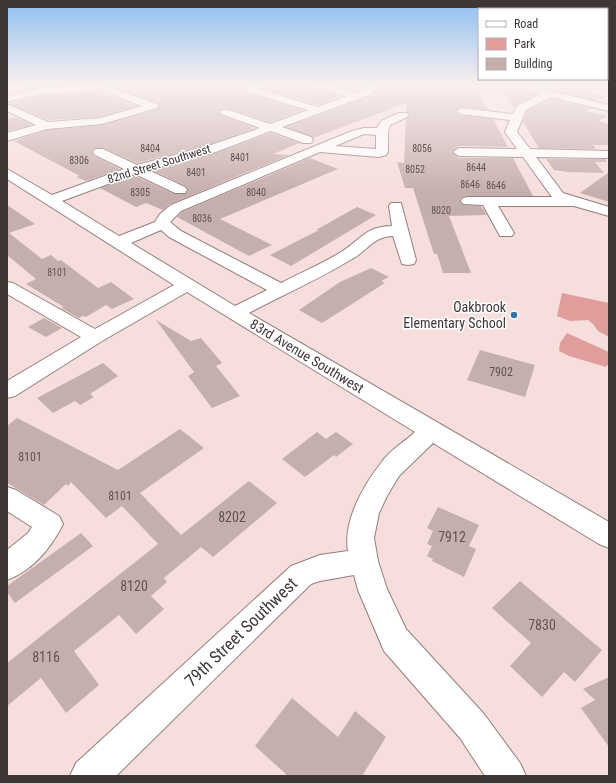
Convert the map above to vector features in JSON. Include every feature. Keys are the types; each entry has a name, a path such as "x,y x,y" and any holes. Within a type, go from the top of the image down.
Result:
{"street":[{"path":"35,121 46,126"},
{"path":"7,137 46,126 104,121"},
{"path":"251,121 307,140"},
{"name":"82nd Street Southwest","path":"51,200 136,169 212,149 289,121"},
{"path":"321,149 382,152 382,132 385,123 391,121"},
{"path":"516,121 511,132 558,196 609,212"},
{"path":"163,224 165,217 176,208 321,149 356,133 382,132"},
{"path":"99,152 180,190"},
{"path":"459,152 607,154"},
{"name":"83rd Avenue Southwest","path":"7,173 187,285 609,536"},
{"path":"468,201 575,202"},
{"path":"488,201 506,233"},
{"path":"396,206 400,231 408,260"},
{"path":"118,242 163,224"},
{"path":"163,224 175,234 281,290"},
{"path":"235,313 348,255 372,236 382,231 400,231"},
{"path":"7,391 95,337 187,285"},
{"path":"7,287 95,337"},
{"path":"432,430 390,469 376,492 366,513 360,538 364,562 373,590 394,640 472,726 507,776"},
{"path":"7,498 49,524 38,542 7,567"},
{"name":"79th Street Southwest","path":"90,776 302,575 320,568 364,562"}],"green space":[{"path":"562,293 609,303 609,337 598,331 588,320 570,321 557,316"},
{"path":"567,333 609,352 609,363 606,367 569,356 559,351 560,343"}],"building":[{"path":"7,121 23,121 32,125 7,131"},
{"path":"117,121 235,121 255,128 208,145 137,163 104,148 95,148 92,151 94,156 120,169 86,181 76,177 80,176 14,141 47,130 102,125"},
{"path":"304,121 359,121 313,138 286,127"},
{"path":"406,121 494,121 508,147 459,146 452,152 459,158 513,158 533,196 462,197 460,200 462,205 481,206 487,215 449,216 471,273 443,273 437,254 434,254 413,188 405,188 397,162 404,163"},
{"path":"524,121 599,121 609,124 609,145 593,145 596,149 539,148"},
{"path":"271,133 299,143 273,154 289,155 170,204 163,210 146,203 136,207 100,188 135,176 174,194 185,194 188,191 186,186 152,170 217,153"},
{"path":"310,158 338,169 220,219 272,245 249,256 177,217 182,212"},
{"path":"546,159 605,159 607,162 595,162 604,173 567,172 554,170"},
{"path":"609,172 609,202 580,193"},
{"path":"7,205 35,224 9,233 42,259 51,255 58,261 61,260 98,288 111,282 134,299 112,309 106,305 86,317 83,316 79,318 61,308 64,307 26,284 36,279 7,255"},
{"path":"357,207 376,215 291,266 270,255 319,230 316,230"},
{"path":"371,268 389,277 381,281 385,283 322,323 299,310 340,282"},
{"path":"44,318 62,328 46,337 28,327"},
{"path":"156,320 191,341 201,338 222,363 216,366 240,396 212,408 188,376 194,372"},
{"path":"480,350 535,365 525,397 467,380"},
{"path":"103,363 118,376 90,394 94,397 80,405 75,401 53,413 37,398"},
{"path":"17,418 118,470 180,429 204,448 140,493 181,535 249,481 277,503 213,557 201,547 164,578 167,582 151,596 164,609 136,634 119,615 74,651 99,685 66,713 41,678 7,706 7,663 158,544 122,506 106,518 71,482 68,486 66,484 44,505 7,483 7,426"},
{"path":"317,432 326,439 336,432 353,444 336,457 334,455 305,477 282,459"},
{"path":"438,507 479,525 469,546 476,549 464,577 432,561 433,559 427,556 432,546 427,544 433,531 427,528"},
{"path":"81,533 93,546 15,603 7,592 7,586"},
{"path":"520,581 602,650 575,682 564,672 542,697 510,666 531,643 492,608"},
{"path":"609,677 609,747 581,708 595,700 583,689"},
{"path":"292,698 338,737 355,711 386,737 362,776 288,776 255,746"}],"place":[{"name":"Oakbrook Elementary School","path":"514,315"}]}
